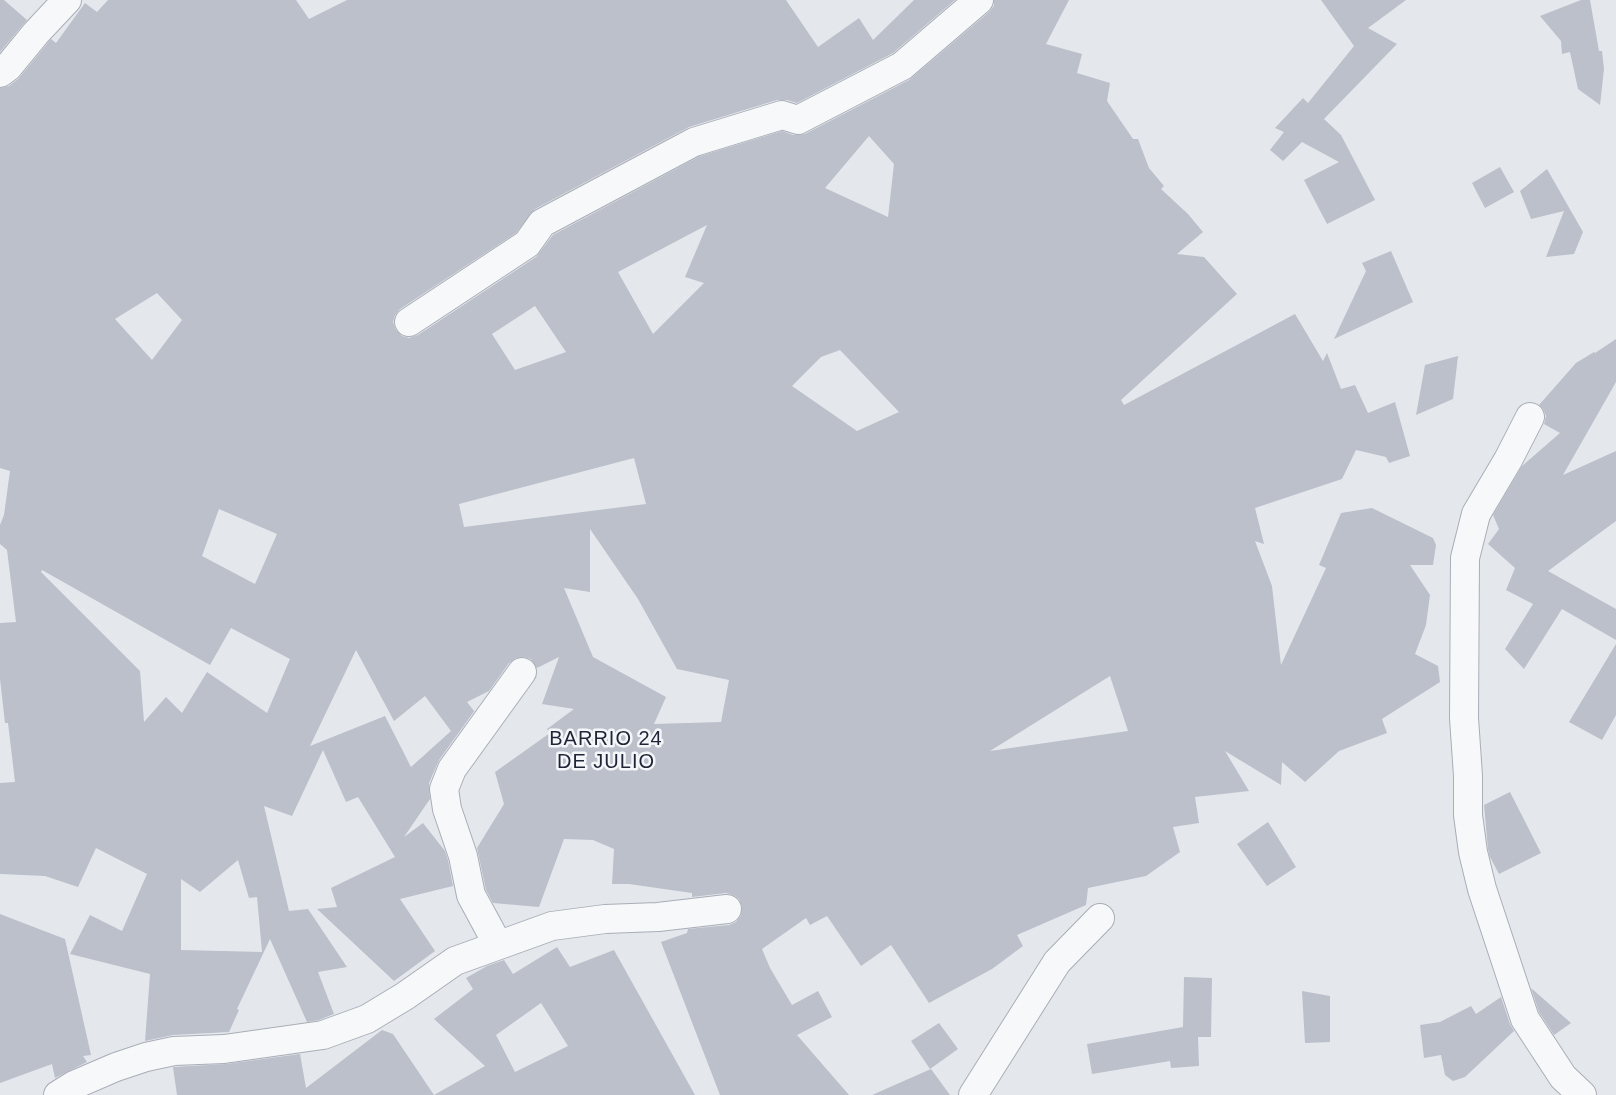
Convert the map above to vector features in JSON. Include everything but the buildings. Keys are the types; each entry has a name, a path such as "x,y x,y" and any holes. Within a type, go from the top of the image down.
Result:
{"street":[{"path":"0,73 8,68 36,33 67,0"},
{"path":"409,322 527,244 542,223 694,142 782,115 798,120 902,66 979,0"},
{"path":"1530,417 1508,460 1476,514 1465,558 1464,718 1468,776 1468,815 1473,852 1482,889 1525,1018 1563,1077 1582,1095"},
{"path":"498,945 472,895 463,856 447,809 444,789 452,769 522,672"},
{"path":"58,1095 74,1085 116,1067 156,1055 174,1051 224,1048 323,1035 367,1018 404,996 455,961 552,926 604,919 658,917 727,909"},
{"path":"973,1095 1057,962 1100,918"}],"district":[{"name":"BARRIO 24 DE JULIO","path":"606,750"}]}
